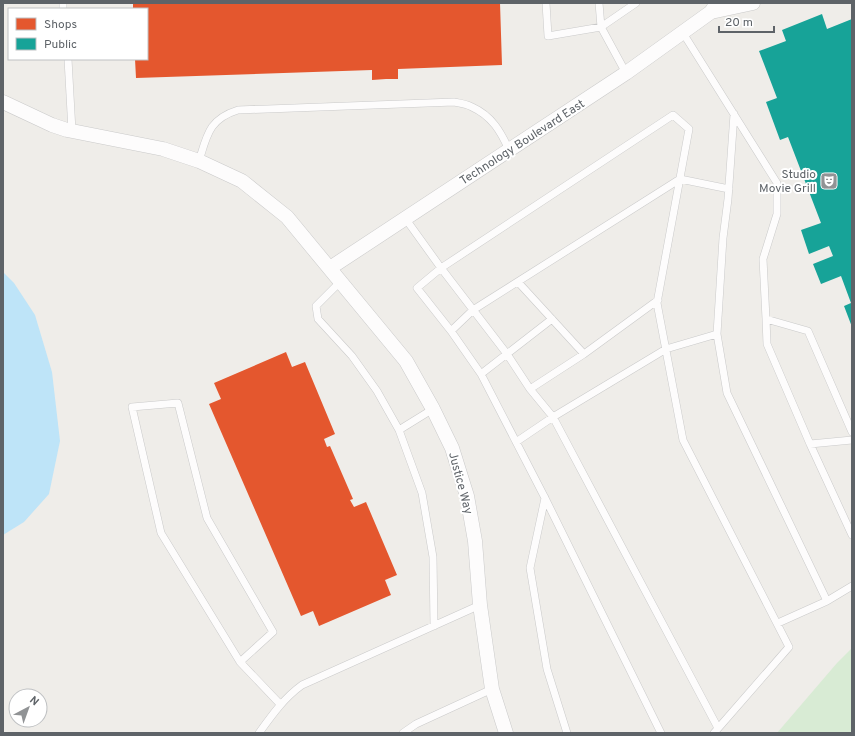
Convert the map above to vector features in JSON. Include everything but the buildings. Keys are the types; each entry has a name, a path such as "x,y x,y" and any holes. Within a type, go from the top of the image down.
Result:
{"street":[{"name":"Technology Boulevard East","path":"330,268 626,72 683,33 714,7 753,3"},
{"name":"Justice Way","path":"3,102 52,125 72,131 163,149 200,162 242,181 287,217 406,361 433,409 452,448 467,496 475,541 480,605 492,690 506,733"}],"lane":[{"path":"546,3 548,36 601,27 636,3"},
{"path":"600,3 601,27 626,72"},
{"path":"683,33 777,183 777,214 763,259 767,344 810,444 852,535"},
{"path":"68,60 72,131"},
{"path":"200,162 210,128 227,113 238,110 454,102 472,107 488,117 501,132 509,150"},
{"path":"734,114 729,189 723,238 717,334 727,393 827,601"},
{"path":"406,218 441,268 507,354 530,389 554,417 716,730 789,647 683,440 658,300 689,129 673,115 441,268 417,288 451,331 481,374 545,498 661,733"},
{"path":"451,331 473,310 680,179 729,189"},
{"path":"341,281 316,306 318,319 352,356 377,391 399,430 422,493 433,558 434,626"},
{"path":"518,282 584,354"},
{"path":"530,389 584,354 658,300"},
{"path":"481,374 552,319"},
{"path":"766,319 808,331 852,432"},
{"path":"516,442 554,417 666,349 717,334"},
{"path":"240,662 273,632 207,518 178,404 132,407 161,534 240,662 280,704"},
{"path":"399,430 433,409"},
{"path":"810,444 852,440"},
{"path":"545,498 530,568 547,669 566,733"},
{"path":"778,623 827,601 852,586"},
{"path":"259,733 280,704 302,685 480,605"},
{"path":"403,733 416,724 492,690"}],"green space":[{"path":"852,648 852,733 777,733 837,663"}],"water":[{"path":"3,272 14,283 35,315 52,372 60,441 49,494 24,522 3,535"}],"place":[{"name":"Studio Movie Grill","path":"829,181"}]}
